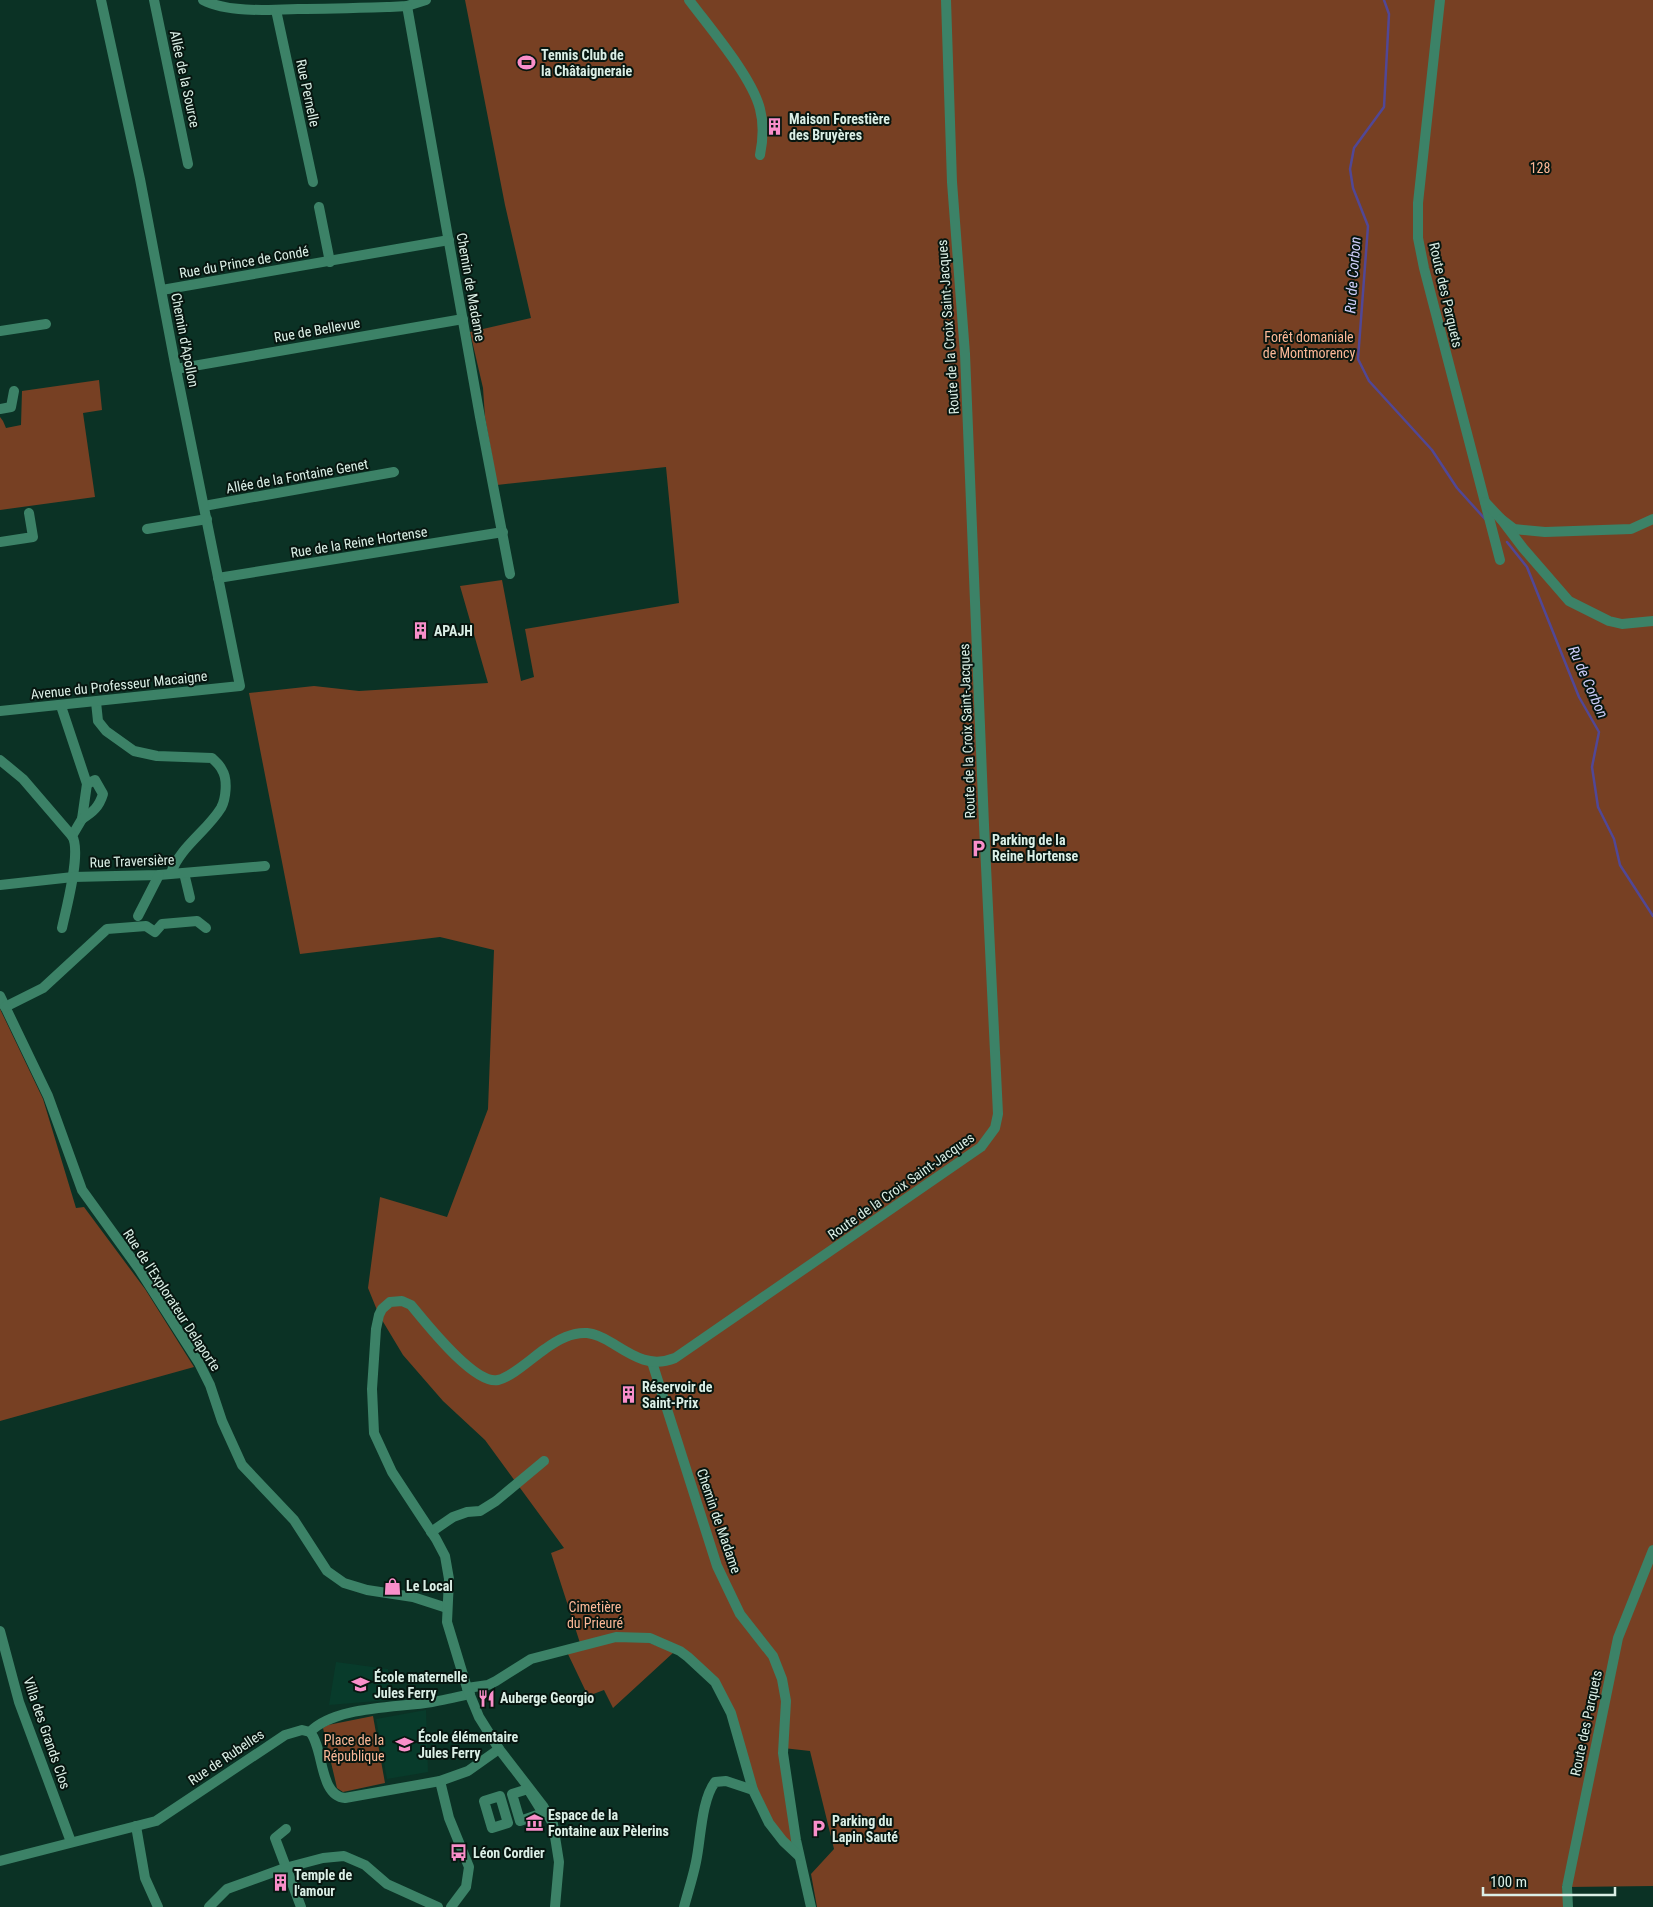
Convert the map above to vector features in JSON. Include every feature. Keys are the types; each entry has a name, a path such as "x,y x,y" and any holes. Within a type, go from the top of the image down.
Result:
{"street":[{"name":"Chemin d'Apollon","path":"101,0 162,290 176,369 240,686"},
{"name":"Allée de la Source","path":"154,0 188,164"},
{"path":"203,0 235,8 276,10 407,6 426,0"},
{"path":"690,0 736,62 760,109 763,138 760,155"},
{"name":"Route de la Croix Saint-Jacques","path":"652,1362 659,1363 675,1358 957,1164 985,1143 995,1128 997,1121 969,438 965,354 953,196 946,0"},
{"name":"Route des Parquets","path":"1440,0 1418,203 1418,238 1483,500 1500,560"},
{"name":"Chemin de Madame","path":"407,6 462,319 510,574"},
{"name":"Rue Pernelle","path":"276,10 313,182"},
{"name":"Rue du Prince de Condé","path":"319,207 330,262"},
{"name":"Rue du Prince de Condé","path":"162,290 449,240"},
{"name":"Rue de Bellevue","path":"176,369 462,319"},
{"path":"0,331 46,324"},
{"path":"0,409 12,407 14,391"},
{"name":"Allée de la Fontaine Genet","path":"204,506 394,472"},
{"path":"1483,500 1569,600 1609,621 1622,624 1653,622"},
{"path":"0,542 34,537 29,513"},
{"path":"1501,519 1514,529 1545,532 1631,529 1653,519"},
{"path":"147,529 207,520"},
{"name":"Rue de la Reine Hortense","path":"218,578 503,532"},
{"name":"Avenue du Professeur Macaigne","path":"0,712 240,686"},
{"path":"96,702 98,721 106,731 134,751 157,756 212,758 223,770 225,782 224,796 220,809 183,852 171,873"},
{"path":"61,706 87,784 82,819 72,836"},
{"path":"0,760 23,779 75,841 72,877 62,928"},
{"path":"82,819 93,812 100,804 104,794 95,780 87,784"},
{"name":"Rue Traversière","path":"0,885 72,877 184,873 265,866"},
{"path":"184,873 190,898"},
{"path":"138,916 159,874"},
{"path":"5,1007 43,988 107,929 146,926 155,932 162,924 197,921 206,928"},
{"name":"Rue de l'Explorateur Delaporte","path":"0,996 48,1096 82,1190 139,1270 199,1363 210,1385 222,1421 242,1465 294,1520 327,1571 344,1583 367,1590 413,1597 447,1608"},
{"path":"555,1907 559,1862 552,1824 543,1806 498,1749 479,1717 468,1691 447,1622 449,1579 447,1565 441,1548 392,1472 374,1433 372,1388 376,1330 382,1309 390,1302 402,1301 411,1305 456,1356 485,1379 492,1381 500,1380 509,1375 552,1344 565,1337 583,1333 597,1335 637,1357 652,1362"},
{"name":"Chemin de Madame","path":"652,1362 717,1566 740,1614 773,1656 782,1679 786,1701 783,1754 799,1856 811,1907"},
{"path":"431,1532 453,1517 467,1512 480,1511 496,1501 544,1461"},
{"name":"Route des Parquets","path":"1568,1907 1567,1887 1618,1638 1653,1550"},
{"name":"Villa des Grands Clos","path":"0,1631 19,1702 71,1842"},
{"name":"Rue de Rubelles","path":"0,1861 136,1826 162,1817 285,1735 302,1730 310,1732 319,1723 354,1712 432,1702 488,1685 532,1659 616,1637 638,1637 655,1640 688,1656 715,1682 731,1713 753,1790 769,1822 783,1841 799,1856"},
{"path":"310,1732 328,1785 331,1791 340,1798 440,1780 468,1771 498,1749"},
{"path":"440,1780 449,1818 469,1867 466,1887 451,1907"},
{"path":"684,1907 696,1864 707,1799 711,1788 715,1782 726,1781 753,1790"},
{"path":"136,1826 145,1878 158,1907"},
{"path":"286,1829 274,1838 301,1907"},
{"path":"209,1907 227,1889 285,1868 323,1858 344,1856 364,1865 387,1884 438,1907"}],"shaded area":[{"name":"École maternelle Jules Ferry","path":"336,1662 388,1669 389,1700 329,1705"},
{"name":"École élémentaire Jules Ferry","path":"426,1710 428,1772 387,1779 376,1719"}],"green space":[{"name":"Forêt domaniale de Montmorency","path":"465,0 1653,0 1653,1886 1567,1887 1562,1885 1564,1907 817,1907 811,1874 834,1849 810,1751 783,1748 799,1856 769,1823 715,1682 688,1656 645,1635 580,1643 551,1553 564,1548 485,1440 443,1401 403,1355 379,1315 368,1288 380,1197 447,1217 488,1109 494,950 440,937 300,954 249,693 314,686 359,691 488,683 460,586 502,580 521,681 534,677 525,629 679,603 666,467 497,485 485,417 483,388 470,332 531,318 505,205"},
{"path":"99,380 102,410 83,413 95,497 0,510 0,417 6,428 21,425 22,391"},
{"path":"0,1009 43,1099 76,1208 84,1207 145,1289 194,1367 0,1421"},
{"path":"636,1638 674,1652 613,1708 604,1690 588,1696 567,1652 612,1640"},
{"name":"Place de la République","path":"373,1716 385,1783 343,1792 337,1788 323,1728 328,1725"}],"waterway":[{"name":"Ru de Corbon","path":"1384,0 1389,14 1384,107 1354,148 1350,169 1353,188 1368,226 1358,359 1369,381 1432,450 1457,488 1485,519"},
{"name":"Ru de Corbon","path":"1507,542 1527,567 1579,697 1599,732 1592,767 1598,807 1614,839 1620,865 1653,916"}],"place":[{"name":"Tennis Club de la Châtaigneraie","path":"527,63"},
{"name":"Maison Forestière des Bruyères","path":"775,127"},
{"name":"APAJH","path":"420,631"},
{"name":"Parking de la Reine Hortense","path":"978,848"},
{"name":"Réservoir de Saint-Prix","path":"628,1395"},
{"name":"Le Local","path":"392,1586"},
{"name":"École maternelle Jules Ferry","path":"360,1685"},
{"name":"Auberge Georgio","path":"486,1698"},
{"name":"École élémentaire Jules Ferry","path":"404,1745"},
{"name":"Espace de la Fontaine aux Pèlerins","path":"534,1823"},
{"name":"Parking du Lapin Sauté","path":"818,1829"},
{"name":"Léon Cordier","path":"459,1853"},
{"name":"Temple de l'amour","path":"280,1883"}],"park label":[{"name":"128","path":"1540,168"},
{"name":"Cimetière du Prieuré","path":"595,1615"}]}
